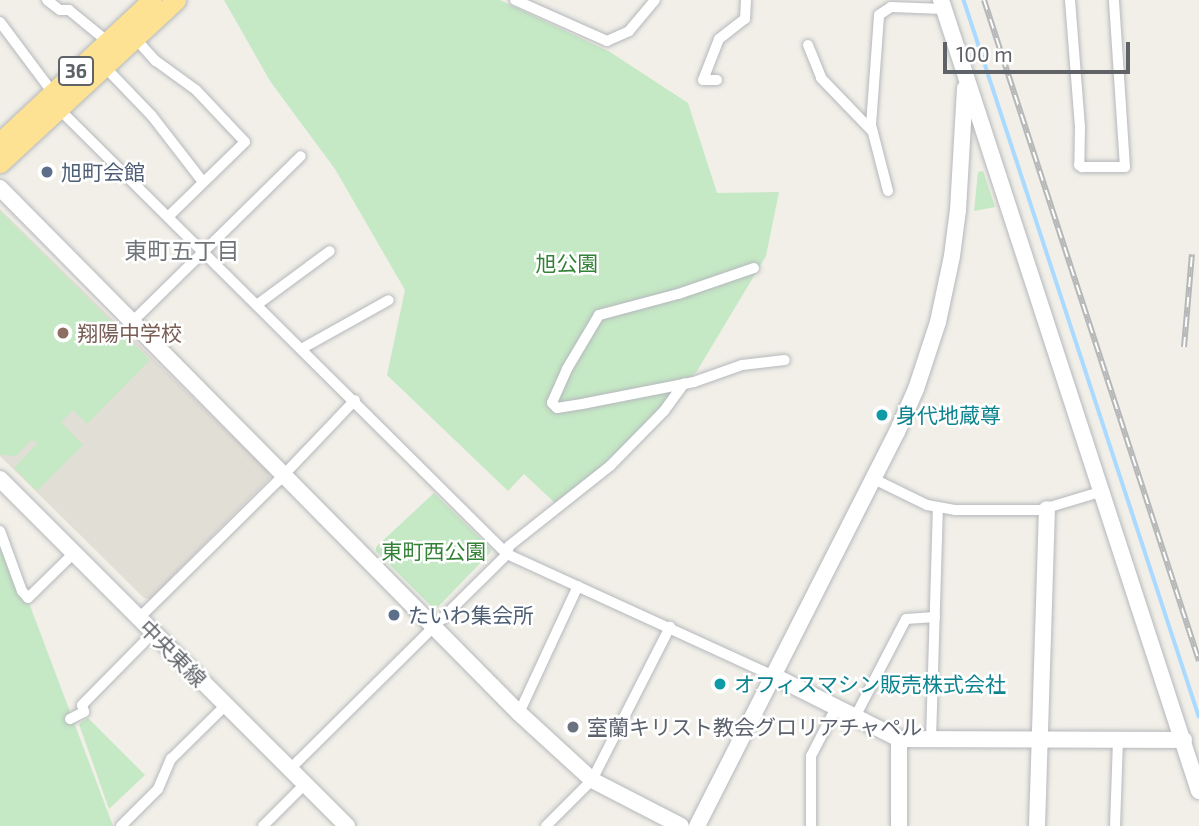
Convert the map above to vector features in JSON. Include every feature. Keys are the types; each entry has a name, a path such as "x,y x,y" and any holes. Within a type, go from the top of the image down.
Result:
{"highway":[{"name":"36","path":"0,163 108,42 152,0"},
{"name":"36","path":"0,142 104,66 176,0"}],"street":[{"path":"47,0 60,10 69,10 108,42"},
{"path":"69,10 76,0"},
{"path":"515,0 607,41 629,31 655,0"},
{"path":"718,80 703,80 719,39 745,19 746,0"},
{"path":"1070,0 1080,127 1079,165 1125,167 1114,0"},
{"path":"888,191 873,132 879,15 891,8 942,5 965,82 997,166 1199,791"},
{"path":"0,22 56,100 205,253 507,554 774,676 899,739 1184,740"},
{"path":"135,38 156,61 196,90 245,142 169,216"},
{"path":"808,45 821,78 873,132"},
{"path":"104,66 152,116 203,182"},
{"path":"697,826 874,479 916,389 944,300 958,210 965,82"},
{"path":"133,321 301,156"},
{"path":"0,188 285,472 519,713 592,780 681,826"},
{"path":"258,304 330,251"},
{"path":"754,268 678,294 599,315 567,369 552,403 556,408 684,383 742,365 785,360"},
{"path":"303,348 389,300"},
{"path":"290,769 507,554 509,546 610,466 664,411 684,383"},
{"path":"139,618 355,400"},
{"path":"874,479 938,508 1046,509 1103,491"},
{"name":"中央東線","path":"3,487 74,553 346,826"},
{"path":"931,740 938,508"},
{"path":"1037,826 1046,509"},
{"path":"0,531 22,592 28,597 74,553"},
{"path":"519,713 578,586"},
{"path":"855,717 906,620 935,617"},
{"path":"546,826 592,780 670,627"},
{"path":"71,719 84,712 82,705 153,633"},
{"path":"121,826 158,789 171,759 226,705"},
{"path":"811,826 811,756 836,708"},
{"path":"899,739 899,826"},
{"path":"1115,826 1118,740"},
{"path":"263,826 305,784"}],"shaded area":[{"name":"翔陽中学校","path":"0,209 270,473 270,478 150,599 144,598 0,456"}],"green space":[{"name":"旭公園","path":"224,0 500,0 610,52 688,103 717,193 779,192 766,256 697,371 622,450 555,503 524,474 508,491 387,375 405,290 335,169 270,81"},
{"path":"983,171 995,207 974,211 978,172"},
{"path":"0,211 150,360 87,424 73,410 61,422 83,445 37,491 14,468 38,443 31,440 16,456 0,455"},
{"name":"東町西公園","path":"434,493 491,549 435,610 376,551 376,547"},
{"path":"0,543 29,603 113,826 0,826"},
{"path":"88,718 145,775 109,809 79,724"}],"waterway":[{"path":"964,0 1199,716"}],"railway":[{"path":"984,0 1199,661"},
{"path":"1184,347 1192,254"}],"place":[{"name":"旭町会館","path":"47,172"},
{"name":"翔陽中学校","path":"63,333"},
{"name":"身代地蔵尊","path":"882,415"},
{"name":"たいわ集会所","path":"394,615"},
{"name":"オフィスマシン販売株式会社","path":"720,684"},
{"name":"室蘭キリスト教会グロリアチャペル","path":"573,727"}],"district":[{"name":"東町五丁目","path":"182,250"}]}
